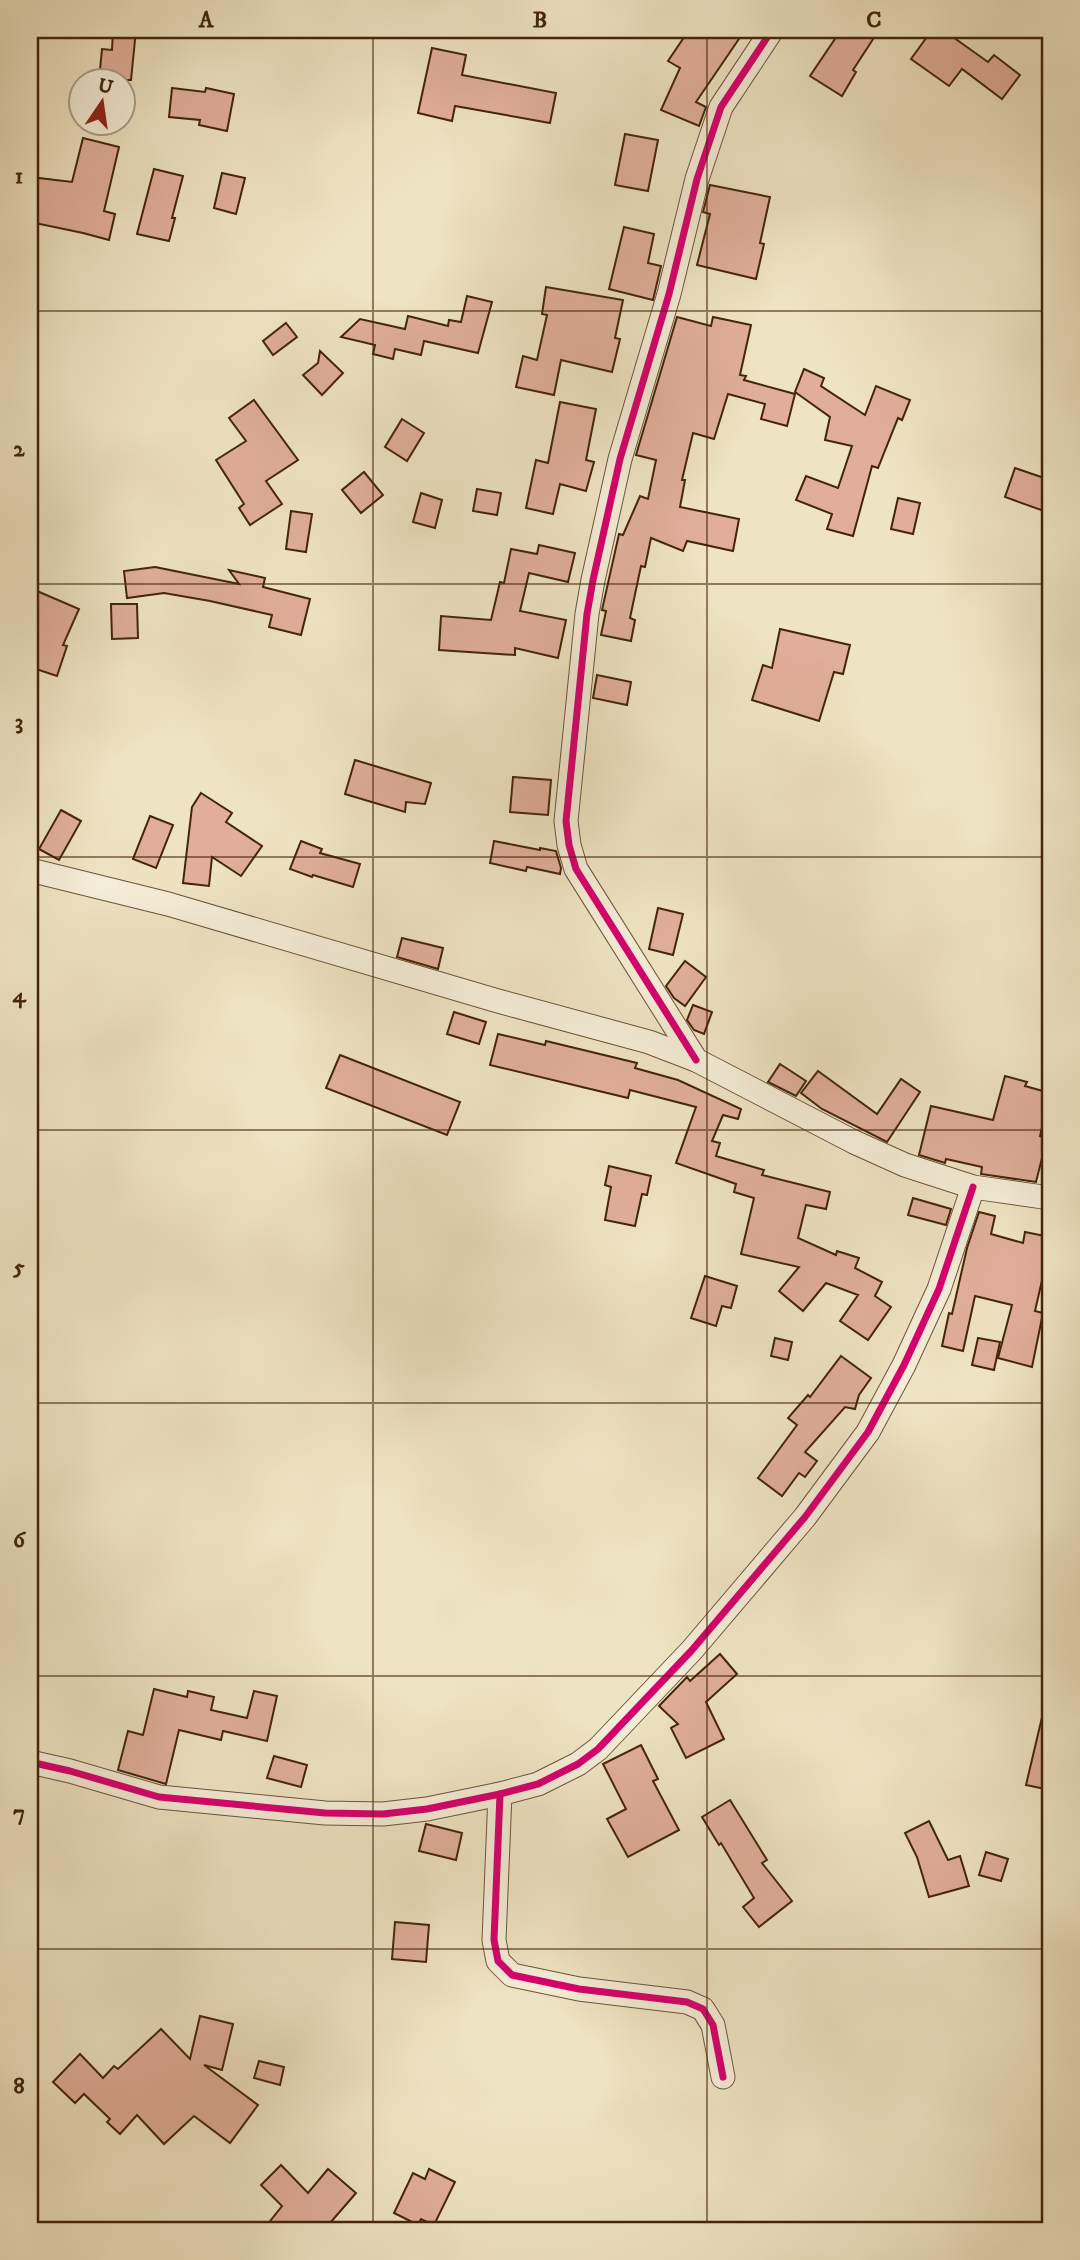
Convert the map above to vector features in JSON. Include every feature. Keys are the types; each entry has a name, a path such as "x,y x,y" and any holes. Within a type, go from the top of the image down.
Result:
{"street":[{"path":"696,1060 576,869 566,821 587,614 620,459 668,294 697,179 721,107 772,30"},
{"path":"30,870 168,904 446,986 649,1042 696,1060 905,1165 973,1187 1050,1198"},
{"path":"30,1762 159,1797 325,1812 383,1814 500,1794 538,1784 578,1764 598,1749 692,1650 805,1517 868,1432 886,1403 939,1289 973,1187"},
{"path":"500,1794 494,1940 498,1961 512,1975 579,1989 687,2002 703,2009 713,2025 723,2077"}],"building":[{"path":"113,30 136,30 132,66 100,66 102,49 112,50"},
{"path":"689,30 745,30 696,102 706,107 699,126 661,110 680,68 668,61"},
{"path":"841,30 879,30 853,70 856,72 842,96 810,76"},
{"path":"932,30 943,30 988,62 994,55 1020,75 1002,99 962,69 949,86 911,59"},
{"path":"432,48 466,55 462,75 556,93 550,123 455,106 452,121 418,113"},
{"path":"172,88 205,92 206,88 234,94 227,131 199,125 200,120 169,117"},
{"path":"625,134 658,140 648,191 615,185"},
{"path":"83,138 119,147 104,211 115,214 109,240 30,222 30,177 72,182"},
{"path":"154,169 183,176 169,241 137,234"},
{"path":"222,173 245,178 236,214 214,208"},
{"path":"710,185 770,197 760,243 764,244 756,279 697,265 710,214 703,212"},
{"path":"624,227 654,234 648,263 661,266 653,300 609,289"},
{"path":"546,287 623,300 615,338 620,339 612,372 561,360 554,395 516,387 523,356 537,360 547,315 542,314"},
{"path":"467,296 492,302 478,353 424,341 421,355 395,349 393,359 373,354 375,345 341,337 360,319 405,329 408,316 448,326 449,320 461,322"},
{"path":"677,317 711,326 713,317 751,325 740,375 746,376 744,380 795,394 787,426 761,419 765,404 728,394 714,439 693,433 682,480 685,480 680,507 739,519 733,551 687,541 683,551 651,538 645,567 641,566 630,618 635,620 631,641 601,635 606,611 602,610 619,534 623,535 640,496 648,499 656,460 636,455"},
{"path":"286,323 297,337 273,355 263,341"},
{"path":"320,351 343,373 322,395 303,375 318,363"},
{"path":"804,369 824,378 821,386 865,415 876,386 910,400 902,420 898,418 878,468 872,466 853,536 827,529 832,514 796,500 806,476 838,488 852,446 825,440 830,417 795,392"},
{"path":"254,400 298,460 266,481 282,504 250,525 239,508 244,504 216,460 246,441 229,418"},
{"path":"560,402 596,409 586,460 594,462 586,491 560,484 553,514 526,508 536,460 548,463"},
{"path":"402,419 424,433 407,461 385,447"},
{"path":"1015,468 1050,480 1050,492 1044,511 1005,497"},
{"path":"364,472 383,495 361,513 342,490"},
{"path":"477,489 501,493 497,515 473,511"},
{"path":"421,493 442,500 435,528 413,522"},
{"path":"898,498 920,503 913,534 891,529"},
{"path":"291,511 312,514 306,552 286,549"},
{"path":"539,545 575,553 568,582 529,573 520,611 566,620 558,658 515,648 515,655 439,650 441,616 491,620 500,582 504,583 511,549 537,554"},
{"path":"155,567 239,584 229,570 265,578 263,587 310,599 301,635 269,627 272,615 210,601 164,593 127,598 124,571"},
{"path":"30,588 79,609 63,645 67,646 57,676 30,667 30,647 37,627 30,624"},
{"path":"111,604 137,604 138,638 112,639"},
{"path":"780,629 850,645 843,674 834,672 819,721 752,700 763,665 772,668"},
{"path":"597,675 631,682 627,705 593,698"},
{"path":"355,760 431,783 425,804 406,802 405,812 345,794"},
{"path":"513,777 551,780 548,815 510,812"},
{"path":"201,793 232,813 226,822 262,846 241,876 212,857 209,886 183,883 192,807"},
{"path":"61,810 81,821 59,860 39,849"},
{"path":"150,816 173,825 156,868 133,859"},
{"path":"301,841 322,849 320,853 360,864 353,887 290,869"},
{"path":"494,841 556,851 560,874 527,867 526,871 490,863"},
{"path":"658,908 683,914 673,955 649,949"},
{"path":"402,938 443,948 438,969 397,957"},
{"path":"685,961 706,977 685,1006 674,998 666,986"},
{"path":"693,1005 712,1012 704,1034 694,1030 687,1020"},
{"path":"454,1012 486,1022 479,1044 447,1034"},
{"path":"498,1034 545,1045 546,1041 637,1063 635,1068 678,1080 741,1109 738,1119 723,1115 712,1141 720,1143 716,1156 764,1170 762,1175 830,1192 826,1209 806,1205 798,1238 836,1255 837,1251 859,1258 855,1268 882,1282 875,1296 891,1307 868,1340 840,1321 858,1295 826,1283 803,1311 779,1291 799,1267 741,1254 754,1198 734,1192 736,1184 676,1163 696,1107 630,1090 628,1098 490,1065"},
{"path":"340,1055 460,1102 447,1135 326,1088"},
{"path":"780,1064 806,1081 796,1096 768,1082"},
{"path":"818,1071 877,1114 901,1079 920,1092 887,1142 822,1109 801,1093"},
{"path":"1005,1076 1027,1082 1025,1086 1050,1093 1040,1136 1047,1138 1036,1182 981,1174 982,1167 946,1159 945,1163 919,1155 931,1106 993,1120"},
{"path":"609,1166 651,1176 647,1195 642,1194 635,1226 605,1220 611,1187 605,1185"},
{"path":"913,1198 951,1209 946,1225 908,1215"},
{"path":"979,1212 995,1216 991,1234 1023,1243 1025,1232 1050,1237 1050,1278 1043,1276 1035,1311 1043,1313 1032,1367 998,1358 1012,1305 975,1296 963,1351 942,1346"},
{"path":"705,1276 737,1286 731,1308 722,1306 716,1326 691,1318"},
{"path":"775,1338 792,1342 788,1360 771,1356"},
{"path":"978,1338 1000,1342 994,1370 972,1365"},
{"path":"841,1356 871,1378 859,1395 855,1409 845,1407 805,1452 817,1461 805,1477 799,1473 782,1496 758,1478 797,1425 788,1418 808,1395 810,1397"},
{"path":"720,1654 737,1674 706,1702 724,1739 686,1758 671,1728 678,1724 659,1706 687,1677 690,1681"},
{"path":"154,1689 187,1697 188,1691 214,1697 211,1710 247,1718 254,1691 277,1696 267,1741 223,1731 221,1740 179,1730 166,1784 118,1770 128,1731 143,1735"},
{"path":"1043,1713 1050,1714 1050,1790 1026,1785"},
{"path":"641,1745 658,1779 653,1781 679,1830 628,1857 607,1819 626,1809 603,1764"},
{"path":"274,1756 307,1765 301,1787 267,1778"},
{"path":"730,1800 767,1860 762,1863 792,1901 759,1927 743,1907 754,1898 702,1817"},
{"path":"929,1821 948,1860 960,1856 969,1886 929,1897 917,1857 905,1833"},
{"path":"426,1824 462,1833 456,1860 419,1851"},
{"path":"986,1852 1008,1859 1001,1881 979,1875"},
{"path":"395,1922 429,1925 426,1962 392,1959"},
{"path":"200,2016 233,2024 222,2070 204,2065 258,2105 230,2143 194,2116 164,2144 137,2115 120,2134 107,2122 110,2119 84,2094 75,2103 53,2082 80,2054 103,2078 114,2066 118,2069 161,2029 190,2059"},
{"path":"259,2061 284,2067 280,2085 254,2078"},
{"path":"281,2165 308,2193 328,2169 356,2193 324,2230 263,2230 282,2206 261,2185"},
{"path":"429,2169 455,2182 434,2225 421,2219 418,2225 394,2213 413,2173 425,2179"}],"cycle path":[{"path":"696,1060 576,869 566,821 587,614 620,459 669,294 697,179 721,107 772,30"},
{"path":"30,1762 159,1797 325,1813 383,1814 427,1809 500,1794 538,1784 578,1764 598,1749 692,1650 805,1517 868,1432 904,1365 939,1289 973,1187"},
{"path":"500,1794 494,1940 498,1961 512,1975 579,1989 687,2002 703,2009 713,2025 723,2077"}]}
